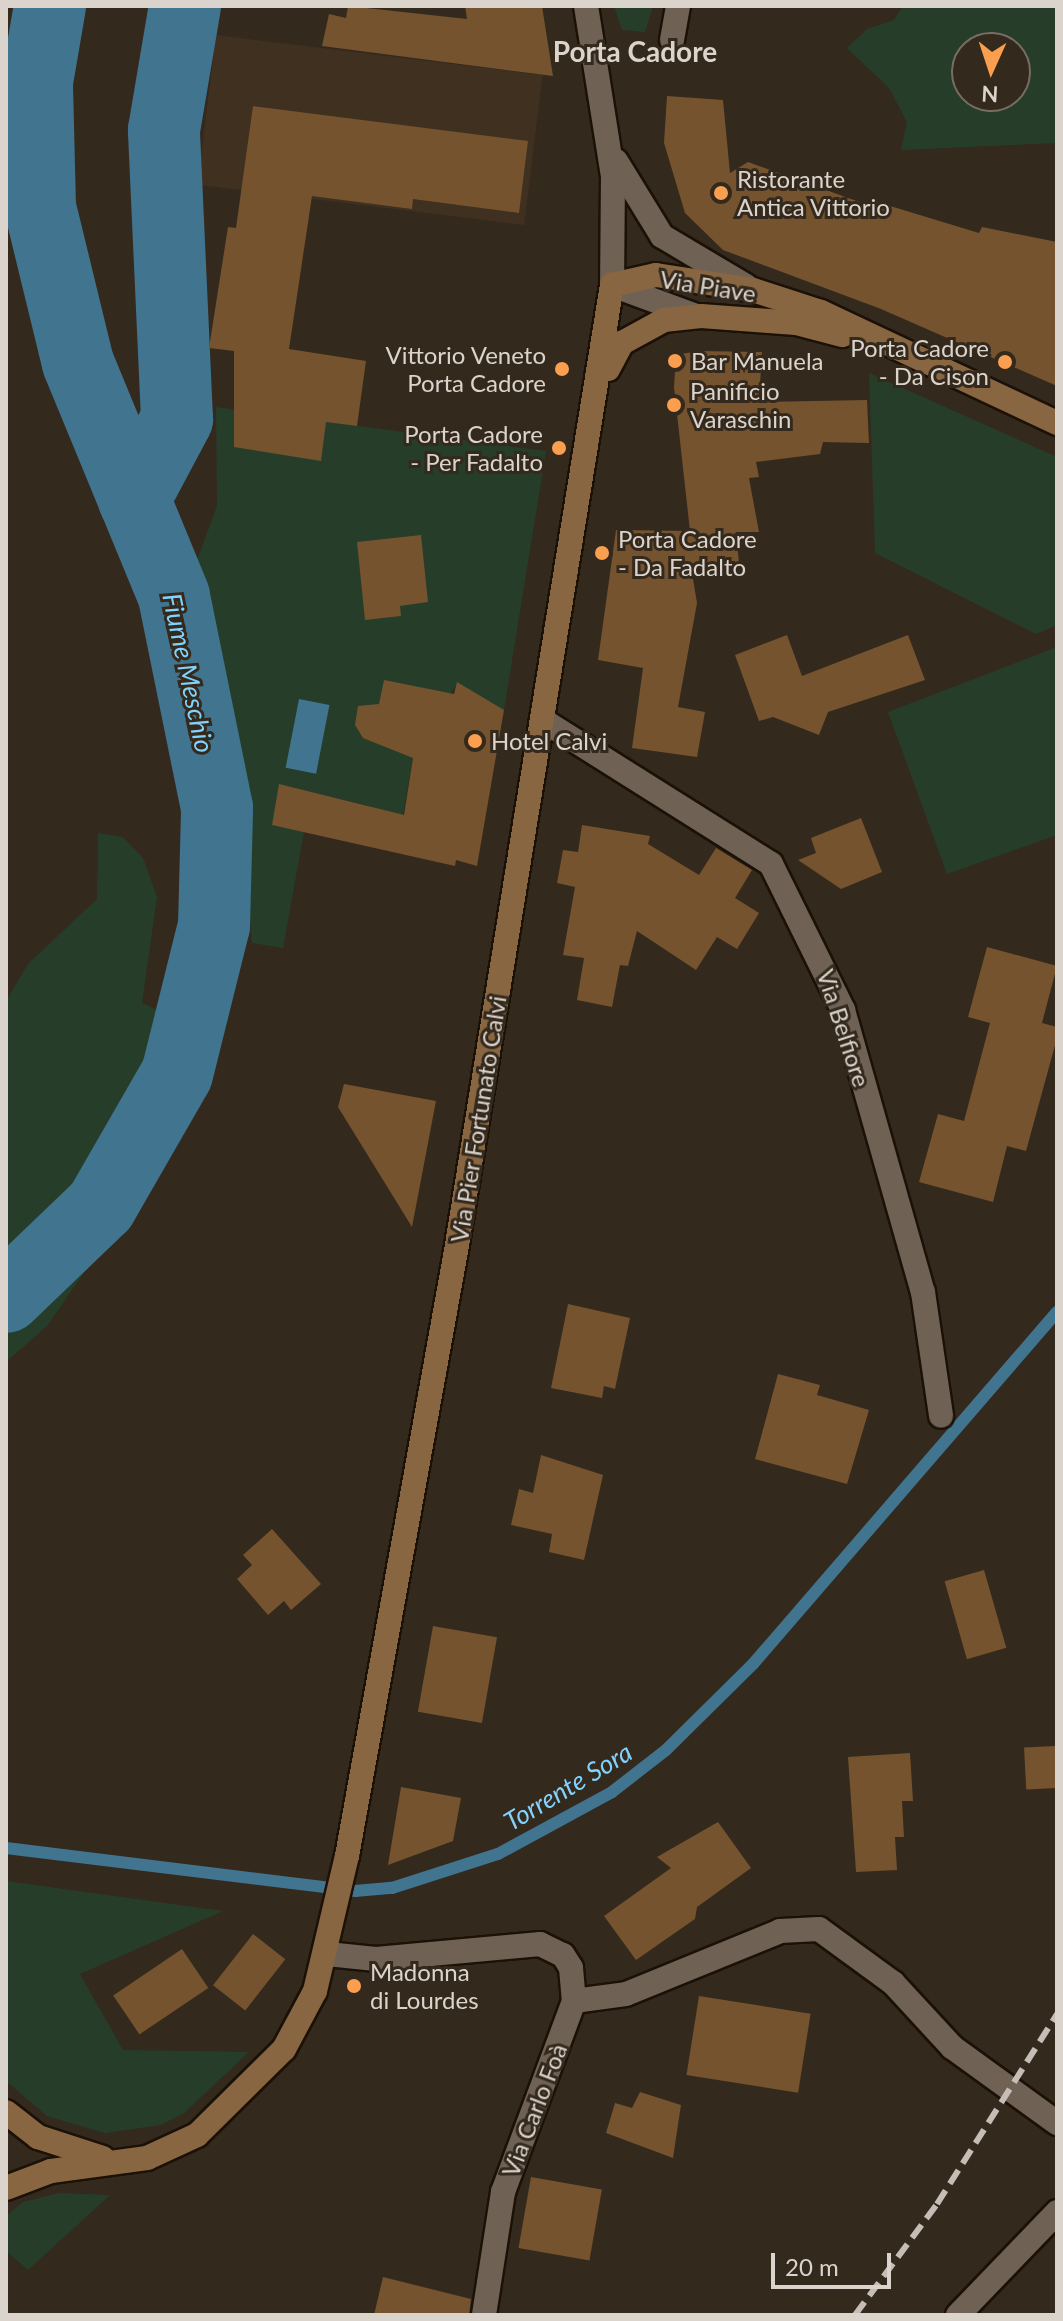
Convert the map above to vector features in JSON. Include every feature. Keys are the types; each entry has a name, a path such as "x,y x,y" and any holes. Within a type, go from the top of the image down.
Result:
{"main road":[{"name":"Via Piave","path":"612,285 656,275 753,290 821,312 1057,423"},
{"name":"Via Pier Fortunato Calvi","path":"6,2188 51,2171 120,2162 173,2149 244,2093 302,2019 327,1954 347,1856 544,721 601,381 612,285"},
{"name":"Via Piave","path":"701,316 796,323 895,348"},
{"path":"601,381 622,343 641,328 701,316"},
{"path":"6,2112 38,2137 120,2162"}],"street":[{"path":"586,6 610,148 612,285"},
{"path":"672,40 678,6"},
{"path":"610,148 636,202 662,236 753,290"},
{"name":"Via Piave","path":"612,285 650,304 701,316"},
{"name":"Via Belfiore","path":"544,721 771,864 843,1010 923,1292 941,1416"},
{"path":"327,1954 376,1959 540,1944 563,1955 571,1968 574,2001 626,1994 780,1931 819,1929 893,1983 952,2047 1057,2123"},
{"name":"Via Carlo Foà","path":"484,2315 516,2147 574,2001"},
{"path":"958,2315 1057,2212"}],"shaded area":[{"path":"216,35 543,75 524,225 198,185"}],"green space":[{"path":"614,6 653,6 645,32 622,30"},
{"path":"903,6 1057,6 1057,143 901,150 907,122 889,88 847,48 867,29 894,20"},
{"path":"869,373 1057,457 1057,625 1036,634 875,553"},
{"path":"216,407 546,451 504,710 457,684 415,745 401,827 370,819 370,806 280,785 304,832 283,948 252,943 234,736 208,621 191,577 217,506"},
{"path":"1057,647 1057,835 947,874 888,712"},
{"path":"98,833 123,837 143,858 157,897 142,1003 184,1022 132,1178 88,1267 47,1326 6,1362 6,1001 28,964 97,899"},
{"path":"6,1881 223,1911 80,1974 123,2050 249,2052 184,2113 161,2125 105,2133 47,2116 6,2081"},
{"path":"59,2193 110,2195 28,2270 6,2251 6,2216 23,2202"}],"water":[{"path":"299,699 329,705 316,774 286,768"}],"building":[{"path":"348,6 467,19 465,6 542,6 553,76 322,46 329,14 346,18"},
{"path":"667,96 723,100 730,173 748,162 865,204 877,202 979,233 982,227 1057,242 1057,386 881,309 723,250 685,213 664,143"},
{"path":"253,106 528,141 519,213 413,199 412,209 312,196 289,349 366,361 357,426 326,422 321,461 234,447 234,351 209,348 228,227 236,228"},
{"path":"698,351 762,352 759,402 867,400 869,443 823,442 820,454 756,462 759,477 749,478 759,532 736,532 739,563 691,567 697,603 678,707 705,712 697,757 632,748 643,668 598,660 616,530 690,531 674,387 676,355"},
{"path":"421,535 428,602 400,606 401,616 365,620 357,542"},
{"path":"787,635 802,676 908,635 925,680 828,712 819,735 773,717 759,721 735,655"},
{"path":"384,680 454,694 457,682 504,710 477,866 456,860 455,866 272,825 279,784 404,815 413,758 363,738 355,725 358,706 379,704"},
{"path":"861,818 882,872 841,889 798,860 816,853 811,838"},
{"path":"582,825 650,836 648,844 699,875 716,848 752,870 735,898 759,913 737,949 717,937 696,970 637,931 628,966 620,965 612,1007 577,1000 584,958 563,955 575,887 557,883 563,850 578,852"},
{"path":"987,947 1057,966 1042,1023 1057,1027 1057,1038 1026,1151 1007,1146 993,1202 919,1182 938,1114 964,1121 990,1023 968,1017"},
{"path":"344,1084 436,1101 412,1227 338,1107"},
{"path":"568,1304 630,1318 615,1389 604,1386 602,1398 551,1388"},
{"path":"778,1374 820,1385 817,1395 869,1410 847,1484 755,1459"},
{"path":"541,1455 603,1475 584,1560 549,1552 552,1534 511,1525 519,1489 533,1493"},
{"path":"272,1529 321,1584 291,1610 284,1601 268,1615 237,1579 252,1565 243,1555"},
{"path":"984,1570 1006,1648 967,1659 945,1581"},
{"path":"433,1626 497,1637 482,1723 418,1712"},
{"path":"1055,1746 1057,1788 1026,1790 1024,1748"},
{"path":"910,1753 913,1801 902,1801 904,1837 895,1837 897,1870 856,1872 848,1757"},
{"path":"401,1787 461,1798 453,1841 388,1865"},
{"path":"718,1822 751,1868 697,1907 695,1919 636,1960 604,1916 671,1868 657,1857"},
{"path":"253,1934 285,1959 245,2010 213,1985"},
{"path":"182,1949 208,1988 139,2034 113,1995"},
{"path":"699,1996 811,2014 798,2093 686,2075"},
{"path":"640,2092 681,2105 673,2158 606,2133 615,2103 632,2108"},
{"path":"531,2177 602,2190 589,2260 518,2248"},
{"path":"383,2277 471,2299 469,2315 374,2315"}],"waterway":[{"name":"Fiume Meschio","path":"6,1297 101,1206 177,1074 214,926 217,808 174,596 78,363 40,207 37,82 50,6"},
{"path":"134,500 177,419 164,130 185,6"},
{"name":"Torrente Sora","path":"6,1848 355,1891 392,1888 498,1854 612,1792 666,1750 753,1664 1057,1312"}],"railway":[{"path":"855,2315 937,2204 1057,2014"}],"place":[{"name":"Ristorante Antica Vittorio","path":"721,193"},
{"name":"Bar Manuela","path":"675,361"},
{"name":"Porta Cadore - Da Cison","path":"1005,362"},
{"name":"Vittorio Veneto Porta Cadore","path":"562,369"},
{"name":"Panificio Varaschin","path":"674,405"},
{"name":"Porta Cadore - Per Fadalto","path":"559,448"},
{"name":"Porta Cadore - Da Fadalto","path":"602,553"},
{"name":"Hotel Calvi","path":"475,741"},
{"name":"Madonna di Lourdes","path":"354,1986"}],"district":[{"name":"Porta Cadore","path":"635,51"}]}
